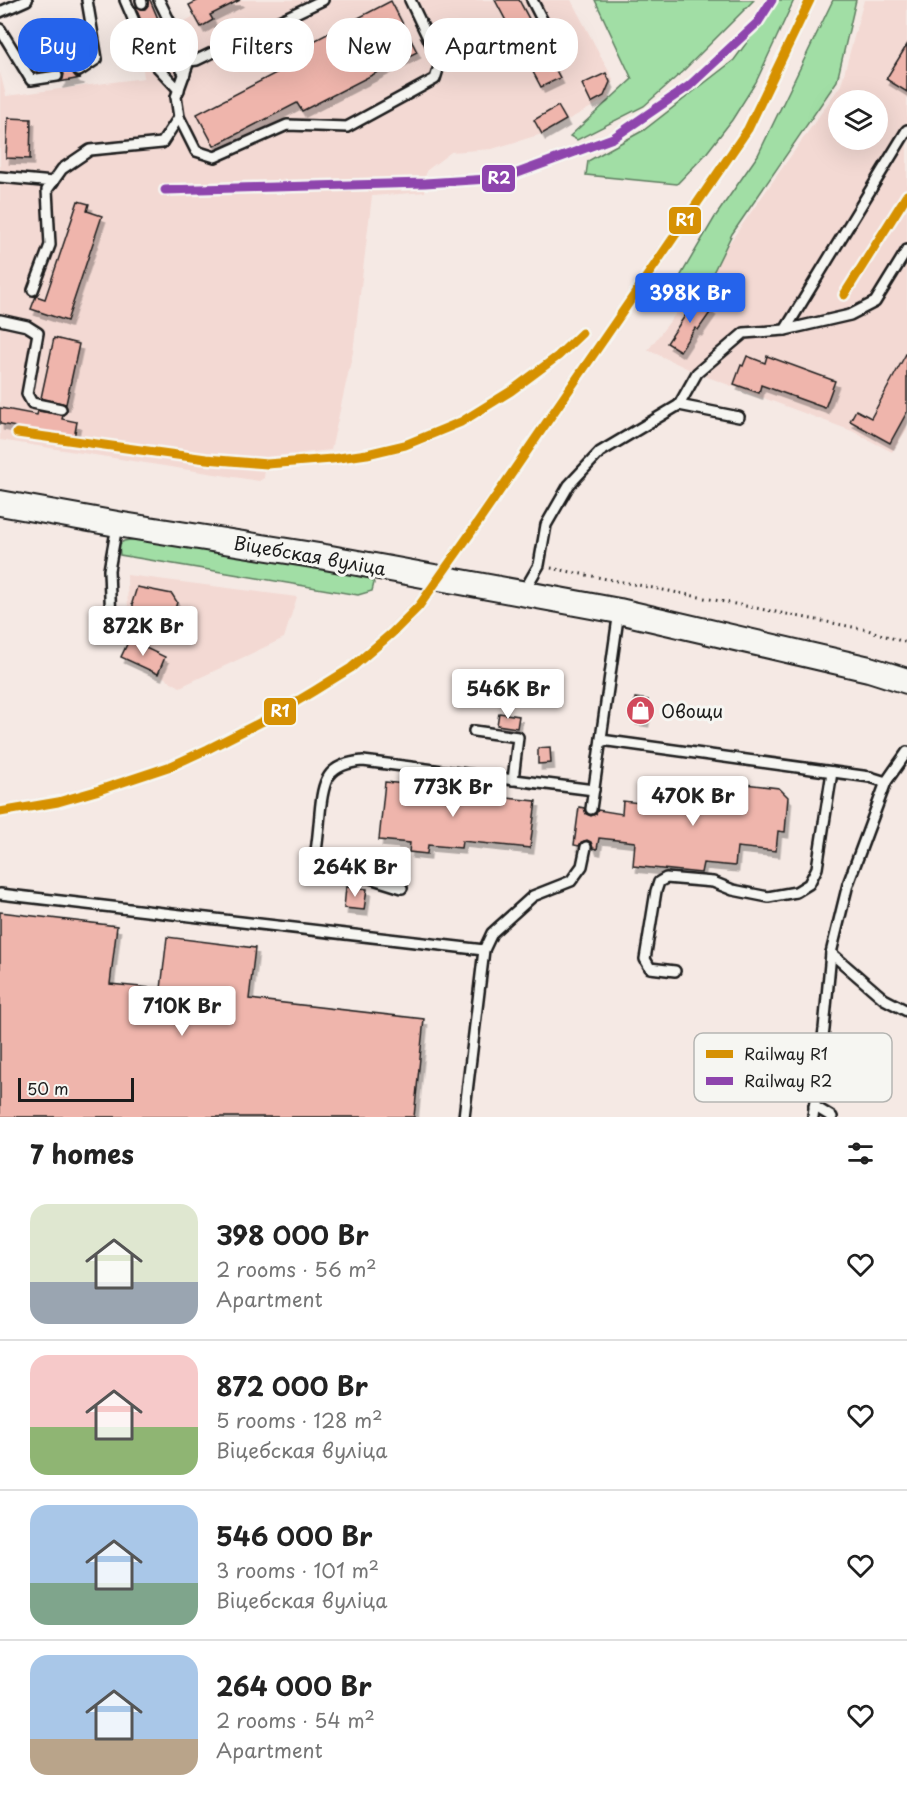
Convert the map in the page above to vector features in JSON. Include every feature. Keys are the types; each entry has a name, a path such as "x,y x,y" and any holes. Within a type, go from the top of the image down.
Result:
{"main road":[{"name":"Віцебская вуліца","path":"0,503 325,557 619,611 869,669 907,681"}],"lane":[{"path":"0,12 27,0"},
{"path":"87,0 90,18"},
{"path":"125,0 133,18"},
{"path":"159,0 168,18"},
{"path":"198,60 323,0"},
{"path":"185,74 176,97 179,117 196,151 214,157 287,124 347,126 435,79 440,63 410,0"},
{"path":"532,0 541,18"},
{"path":"0,29 31,80 57,75"},
{"path":"162,72 179,90"},
{"path":"33,290 50,245 47,190 62,169 90,150 162,142 179,117"},
{"path":"785,330 907,130"},
{"path":"0,177 53,182"},
{"path":"522,593 539,565 546,525 569,485 600,452 680,405 697,373 744,333 785,330 850,315 875,302 907,250"},
{"path":"0,320 27,326 38,333 27,394 32,403 61,409"},
{"path":"680,405 739,417"},
{"path":"118,524 109,570 111,623 147,629 172,628"},
{"path":"591,809 619,611"},
{"path":"474,730 518,737 513,780"},
{"path":"601,740 870,777 886,782"},
{"path":"823,1033 831,953 848,884 886,782 907,752"},
{"path":"402,888 325,864 319,860 316,851 323,786 333,771 346,763 363,761 594,790"},
{"path":"675,971 650,968 645,959 659,882 666,878 713,882 733,890 768,897 796,892 809,884 817,868 832,772"},
{"path":"464,1117 484,950 492,933 533,896 571,881 582,866 586,847"},
{"path":"0,894 484,950"},
{"path":"831,953 884,999 907,1011"},
{"path":"813,1117 815,1102"},
{"path":"814,1106 832,1117"}],"path":[{"path":"539,565 868,630 907,643"}],"shaded area":[{"path":"150,0 158,18 140,18 135,6"},
{"path":"201,0 571,0 613,79 608,98 542,134 492,149 451,152 426,171 425,192 372,196 353,352 331,450 266,457 264,478 259,481 0,440 0,72 6,96 144,78 143,72 198,72 198,18 190,18 194,16 189,5"},
{"path":"864,0 907,0 907,429 892,452 852,431 697,373 648,350 725,249 828,103 828,150 888,150 888,90 837,90 841,85"},
{"path":"127,575 297,597 284,638 180,687 121,657 129,641 123,636 128,619"}],"green space":[{"path":"595,0 754,0 683,71 644,106 577,140 570,136 632,79"},
{"path":"778,0 794,0 756,82 732,120 705,155 677,184 586,175 588,161 644,130 734,60"},
{"path":"833,0 856,0 837,81 831,90 828,90 828,94 732,234 704,291 689,290 681,275 715,217 758,155"},
{"path":"143,538 368,574 374,583 372,591 358,595 120,555 119,544"}],"building":[{"path":"148,0 150,0 158,18 140,18 135,6 145,9"},
{"path":"199,0 240,0 210,15 212,18 210,22 201,27 189,5"},
{"path":"495,0 519,0 528,18 505,18"},
{"path":"391,1 400,18 358,18"},
{"path":"326,35 326,72 378,72 302,111 297,103 214,146 197,114 278,72 314,72 314,41"},
{"path":"412,42 417,52 412,55"},
{"path":"907,45 907,92 886,79"},
{"path":"62,72 72,72 76,77 81,78 59,82 63,79"},
{"path":"533,72 557,72 560,78 541,87"},
{"path":"606,73 610,82 604,96 591,103 582,84"},
{"path":"558,106 566,120 542,134 534,120"},
{"path":"8,118 31,119 30,159 6,158"},
{"path":"78,201 89,204 87,211 102,216 67,321 31,309 36,296 45,299"},
{"path":"696,299 712,310 698,330 695,328 680,351 667,343"},
{"path":"54,338 79,344 66,404 41,398"},
{"path":"907,352 907,412 890,443 850,421 856,410 871,418"},
{"path":"747,356 765,363 767,356 835,381 825,408 761,385 759,393 734,384"},
{"path":"0,408 37,415 38,411 63,415 62,419 77,422 74,438 0,424"},
{"path":"137,587 172,594 177,602 175,609 171,614 154,616 152,622 136,619 137,612 133,610 132,603"},
{"path":"129,640 165,657 158,674 121,657"},
{"name":"Овощи","path":"635,698 648,700 645,721 633,719"},
{"path":"499,713 519,716 517,728 497,725"},
{"path":"550,747 551,763 538,764 538,748"},
{"path":"385,782 467,790 466,794 536,801 530,848 462,841 461,848 428,845 427,854 409,852 410,843 379,840"},
{"path":"736,783 779,788 788,797 785,832 778,831 776,851 737,847 735,866 703,863 701,873 633,866 635,842 599,838 597,849 593,848 591,842 587,840 581,842 579,846 574,845 579,807 584,808 586,814 591,816 598,810 622,814 623,801 683,808 686,789 692,784 735,788"},
{"path":"346,887 367,889 364,910 344,908"},
{"path":"0,912 117,926 110,984 161,989 167,937 255,948 249,999 424,1019 414,1117 0,1117"}],"rail line":[{"name":"R2","path":"165,190 425,183 504,178 613,138 689,86 758,22 772,0"},
{"name":"R1","path":"0,812 58,802 96,791 171,766 208,749 269,718 351,668 419,606 748,129 810,0"},
{"name":"R1","path":"844,295 907,195"},
{"name":"R1","path":"17,433 206,459 267,464 367,454 405,445 461,422 511,391 558,356 582,333"}],"place":[{"name":"Овощи","path":"640,710"}]}
